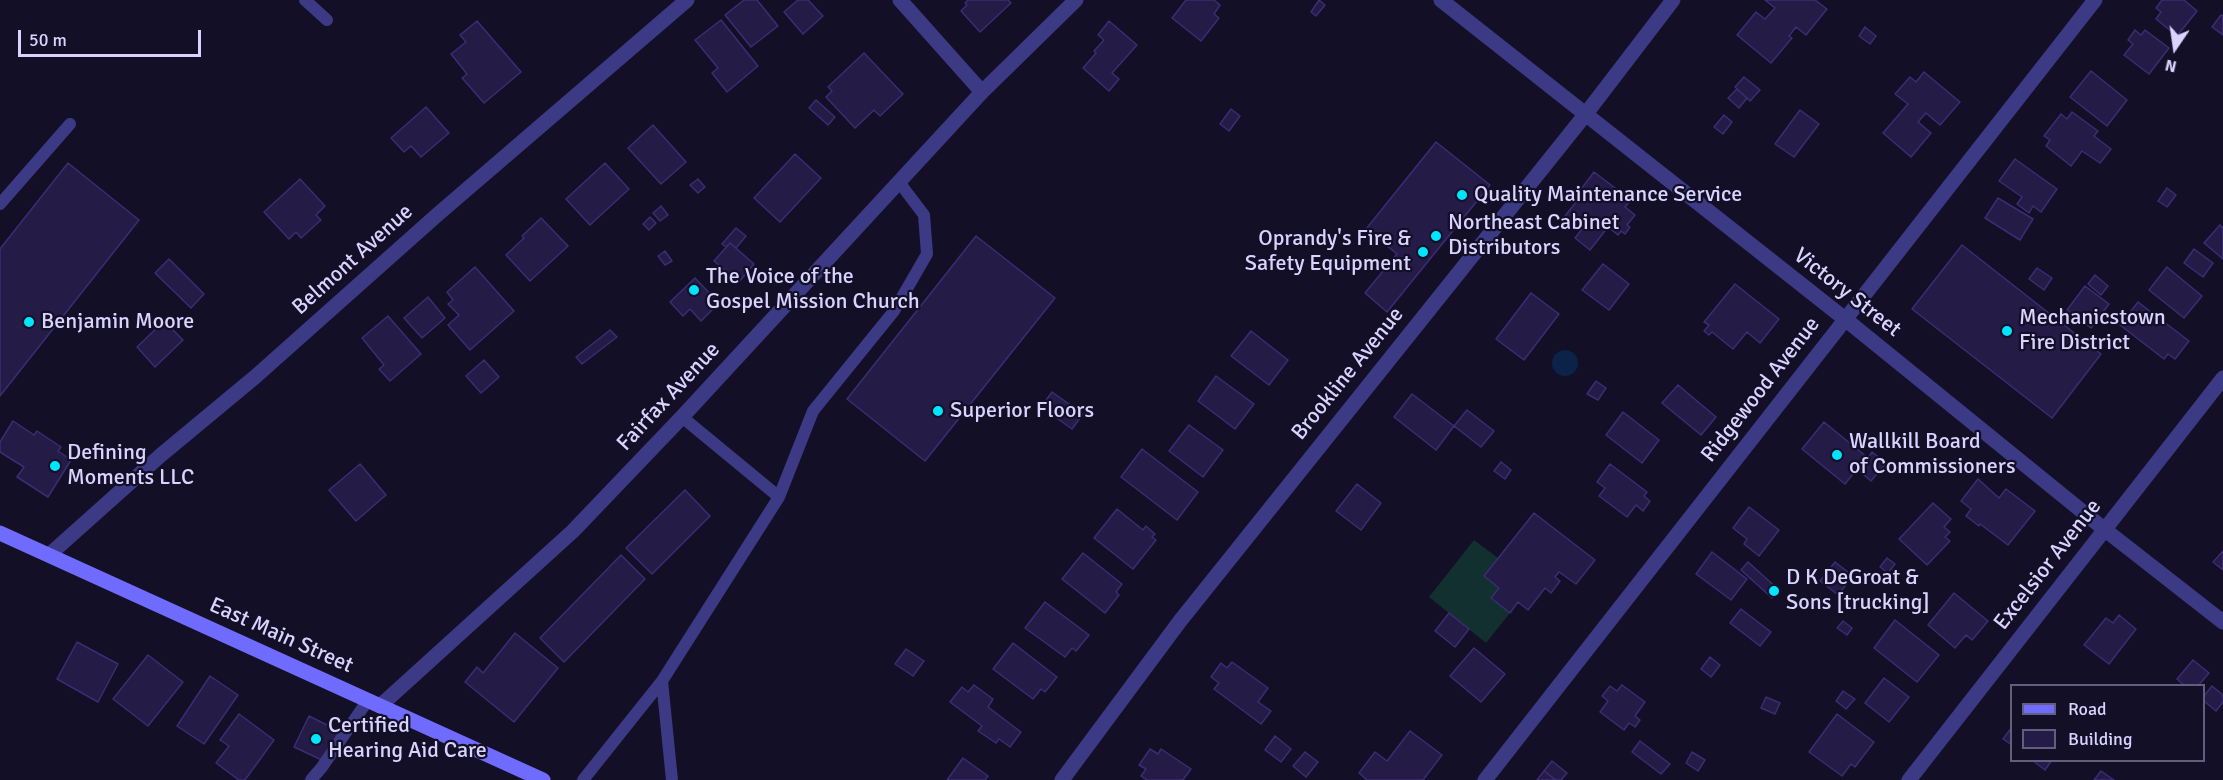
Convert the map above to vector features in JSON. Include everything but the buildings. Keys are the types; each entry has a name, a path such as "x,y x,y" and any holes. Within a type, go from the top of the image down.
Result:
{"main road":[{"name":"East Main Street","path":"0,533 543,780"}],"street":[{"name":"Belmont Avenue","path":"49,555 161,455 255,378 437,215 687,0"},
{"path":"900,0 982,92"},
{"name":"Fairfax Avenue","path":"374,703 573,531 682,417 982,92 1076,0"},
{"name":"Victory Street","path":"1441,0 1845,319 2104,529 2223,622"},
{"name":"Brookline Avenue","path":"1062,780 1180,621 1673,0"},
{"name":"Ridgewood Avenue","path":"1485,780 2095,0"},
{"name":"Excelsior Avenue","path":"1909,780 2223,378"}],"lane":[{"path":"305,0 327,20"},
{"path":"0,204 70,124"},
{"path":"583,780 662,681 779,497 813,411 894,311 927,254 924,214 899,183"},
{"path":"682,417 779,497"},
{"path":"662,681 672,780"},
{"path":"310,780 374,703"}],"green space":[{"path":"1474,540 1498,558 1484,576 1499,588 1491,598 1510,613 1486,643 1429,597"}],"water":[{"path":"1565,350 1574,354 1578,363 1574,372 1565,376 1556,372 1552,363 1556,354"}],"place":[{"name":"Quality Maintenance Service","path":"1462,195"},
{"name":"Northeast Cabinet Distributors","path":"1436,236"},
{"name":"Oprandy's Fire & Safety Equipment","path":"1423,252"},
{"name":"The Voice of the Gospel Mission Church","path":"694,290"},
{"name":"Benjamin Moore","path":"29,322"},
{"name":"Mechanicstown Fire District","path":"2007,331"},
{"name":"Superior Floors","path":"938,411"},
{"name":"Wallkill Board of Commissioners","path":"1837,455"},
{"name":"Defining Moments LLC","path":"55,466"},
{"name":"D K DeGroat & Sons [trucking]","path":"1774,591"},
{"name":"Certified Hearing Aid Care","path":"316,739"}]}
